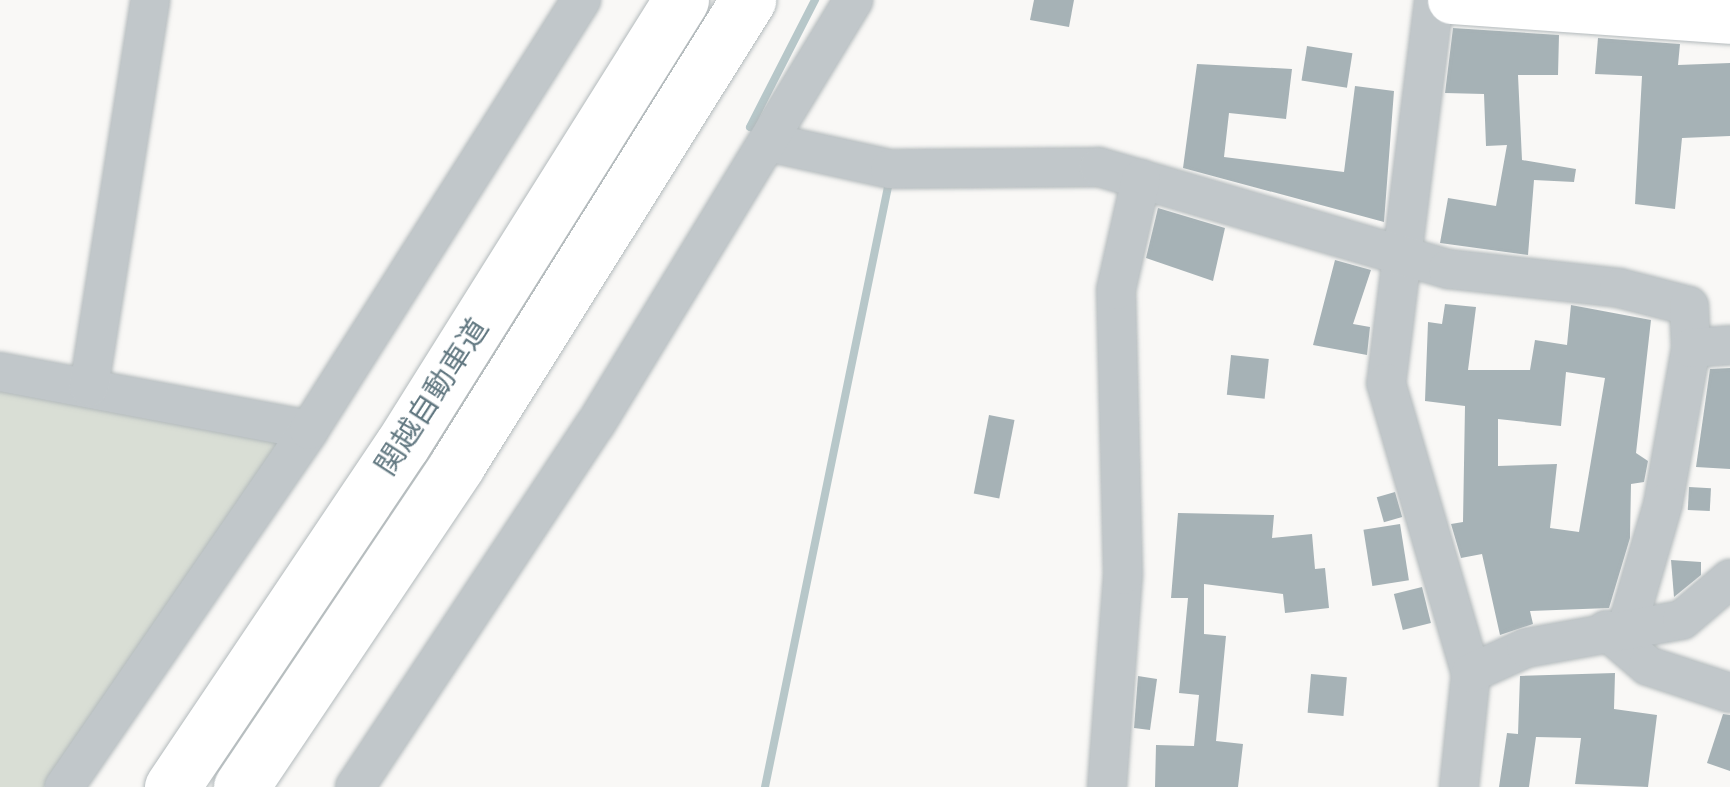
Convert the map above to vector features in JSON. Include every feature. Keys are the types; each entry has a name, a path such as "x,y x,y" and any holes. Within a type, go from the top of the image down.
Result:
{"highway":[{"name":"関越自動車道","path":"172,787 402,445 681,0"},
{"name":"関越自動車道","path":"241,787 468,450 748,0"}],"main road":[{"path":"1452,0 1730,20"}],"street":[{"path":"89,387 150,0"},
{"path":"76,784 309,430 581,0"},
{"path":"355,787 772,143 853,0"},
{"path":"1434,0 1397,252 1386,383 1471,674 1459,787"},
{"path":"772,143 890,169 1099,167 1249,218 1397,252 1448,269 1620,288 1689,306 1691,348 1664,504 1617,629"},
{"path":"1107,787 1124,575 1116,290 1141,179"},
{"path":"1691,348 1730,345"},
{"path":"0,372 309,430"},
{"path":"1471,674 1526,648 1682,620 1730,579"},
{"path":"1617,629 1648,666 1730,693"}],"shaded area":[{"path":"0,387 293,437 44,787 0,787"}],"building":[{"path":"1034,0 1074,0 1069,27 1030,20"},
{"path":"1453,28 1559,35 1558,75 1518,75 1522,160 1576,169 1574,182 1534,180 1528,255 1440,243 1448,198 1496,206 1507,145 1486,146 1484,94 1445,93"},
{"path":"1598,38 1680,44 1678,65 1730,63 1730,136 1682,138 1675,209 1635,204 1642,76 1595,74"},
{"path":"1307,46 1352,53 1347,88 1302,81"},
{"path":"1197,64 1292,69 1286,119 1229,113 1224,157 1344,172 1355,86 1394,91 1384,222 1183,168"},
{"path":"1158,208 1225,228 1213,281 1146,258"},
{"path":"1335,260 1371,270 1353,324 1370,327 1367,355 1313,345"},
{"path":"1445,304 1476,307 1468,370 1530,370 1535,340 1567,345 1571,305 1651,320 1636,453 1648,461 1644,482 1631,484 1630,538 1609,608 1530,611 1533,624 1500,635 1482,554 1461,558 1451,524 1463,522 1465,406 1425,401 1428,322 1442,324","holes":["1566,372 1605,378 1579,532 1550,528 1557,464 1498,466 1498,419 1561,426"]},
{"path":"1231,355 1269,359 1265,399 1227,395"},
{"path":"1730,368 1730,469 1696,467 1710,369"},
{"path":"989,415 1015,420 999,498 974,494"},
{"path":"1689,487 1711,488 1710,511 1688,510"},
{"path":"1395,492 1402,517 1384,522 1377,497"},
{"path":"1178,513 1274,515 1272,538 1312,534 1315,569 1325,568 1329,608 1285,613 1283,594 1204,584 1204,634 1226,636 1216,741 1243,744 1238,787 1155,787 1156,745 1194,746 1199,695 1179,693 1188,598 1171,598"},
{"path":"1400,524 1409,580 1372,586 1363,530"},
{"path":"1671,560 1701,562 1701,575 1674,597"},
{"path":"1422,587 1431,623 1403,630 1394,594"},
{"path":"1615,673 1614,709 1657,715 1648,787 1575,784 1581,738 1536,737 1529,787 1499,787 1507,733 1518,734 1520,676"},
{"path":"1311,674 1347,677 1343,716 1308,713"},
{"path":"1138,676 1157,679 1150,730 1134,728"},
{"path":"1723,714 1730,715 1730,771 1707,763"}],"waterway":[{"path":"763,130 750,127 815,0"},
{"path":"765,787 889,182"}]}
